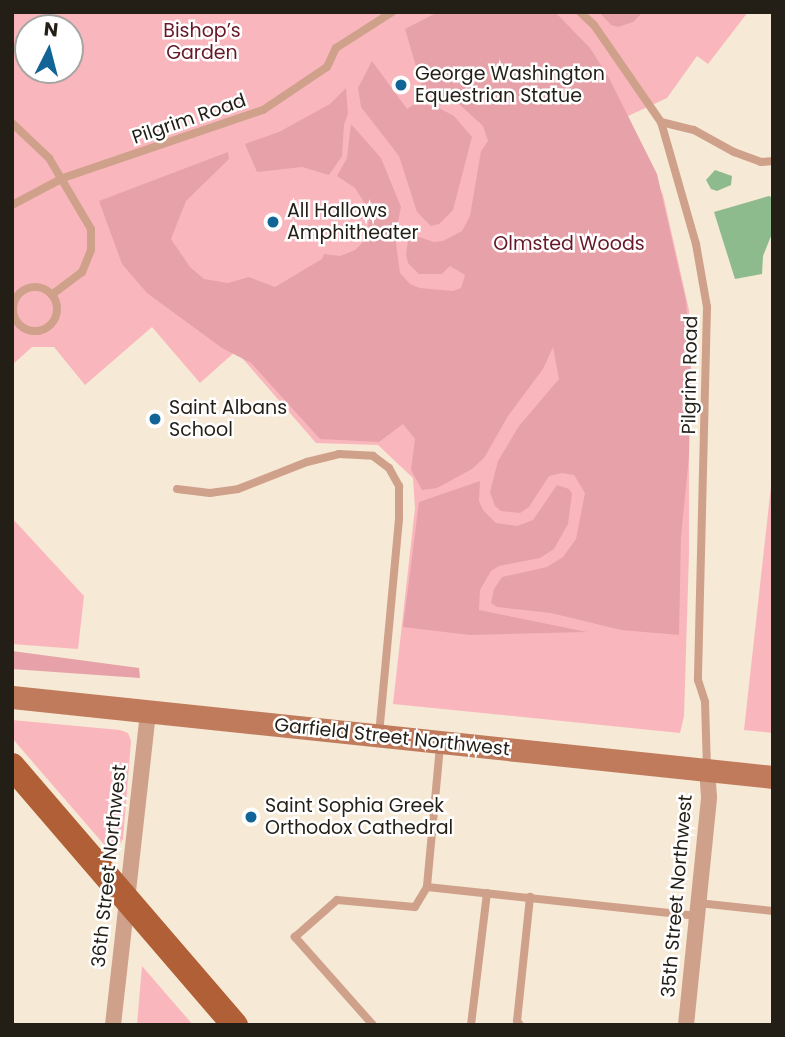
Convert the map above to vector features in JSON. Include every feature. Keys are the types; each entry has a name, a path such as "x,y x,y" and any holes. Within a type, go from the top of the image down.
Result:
{"main road":[{"name":"Garfield Street Northwest","path":"12,697 773,777"},
{"path":"12,766 235,1025"}],"street":[{"name":"36th Street Northwest","path":"113,1025 148,711"},
{"name":"35th Street Northwest","path":"685,1025 709,797 707,771"}],"lane":[{"name":"Pilgrim Road","path":"12,205 63,178 264,110 327,67 336,48 392,12"},
{"name":"Pilgrim Road","path":"580,12 594,25 661,121 696,244 707,307 698,680 705,702 703,737 707,771"},
{"path":"661,121 694,130 734,152 761,162 773,162"},
{"path":"12,123 50,158 91,229 91,250 82,272 52,295"},
{"path":"40,287 52,295 58,308 53,323 40,331 25,329 19,324 13,304 20,292 40,287"},
{"path":"177,489 210,493 239,489 307,462 339,454 373,456 389,468 399,486 399,519 379,736"},
{"path":"373,1025 295,937 337,900 415,907 427,887 440,742"},
{"path":"427,887 698,909 773,911"},
{"path":"471,1025 487,892"},
{"path":"520,1025 517,1021 530,897"}],"green space":[{"name":"Bishop’s Garden","path":"12,12 748,12 708,64 697,56 667,98 628,116 663,195 689,310 689,553 684,716 680,733 393,704 415,508 413,478 378,445 316,443 236,351 200,383 152,327 85,385 54,347 32,347 12,365"},
{"name":"Olmsted Woods","path":"438,12 556,13 590,48 609,78 657,174 686,301 691,357 689,456 681,537 679,635 621,630 551,613 497,607 491,603 494,589 502,577 547,567 563,557 576,539 585,493 574,475 562,473 549,476 529,507 520,513 501,511 495,506 490,492 498,461 519,426 559,379 553,347 543,369 508,416 484,458 472,469 437,488 422,490 411,470 415,439 403,424 379,442 320,439 251,363 222,348 147,293 122,264 99,201 228,152 229,159 186,201 171,239 190,267 204,279 228,283 249,277 275,287 322,259 324,254 340,256 355,250 368,237 369,210 355,188 337,176 347,158 351,124 381,158 401,207 395,236 400,273 410,284 420,288 453,291 461,288 465,275 450,266 442,274 419,274 408,263 406,254 410,226 416,236 434,242 443,241 462,231 470,216 481,151 488,141 483,126 459,104 422,87 405,29"},
{"path":"599,12 643,12 633,22 618,27 611,25"},
{"name":"Olmsted Woods","path":"372,61 407,109 416,103 437,107 454,116 472,137 453,210 439,224 431,226 417,212 399,156 361,107 358,88"},
{"path":"346,88 348,114 344,125 342,156 329,175 302,167 257,172 245,144 279,132 330,104"},
{"path":"773,468 773,733 744,730"},
{"path":"480,481 479,501 483,510 496,523 517,526 533,520 557,485 569,489 572,494 568,524 554,549 540,558 499,566 491,571 480,590 479,610 587,632 470,635 403,627 419,502"},
{"path":"12,518 84,596 78,649 12,644"},
{"path":"12,651 139,668 140,678 12,669"},
{"path":"12,720 128,733 131,741 123,839 117,848 107,848 12,738"},
{"path":"142,966 193,1025 137,1025"}],"shaded area":[{"path":"715,170 732,176 731,185 717,191 711,189 706,180"},
{"path":"769,196 773,198 773,231 763,256 762,274 735,279 714,212"}],"place":[{"name":"George Washington Equestrian Statue","path":"401,85"},
{"name":"All Hallows Amphitheater","path":"273,222"},
{"name":"Saint Albans School","path":"155,419"},
{"name":"Saint Sophia Greek Orthodox Cathedral","path":"251,817"}]}
